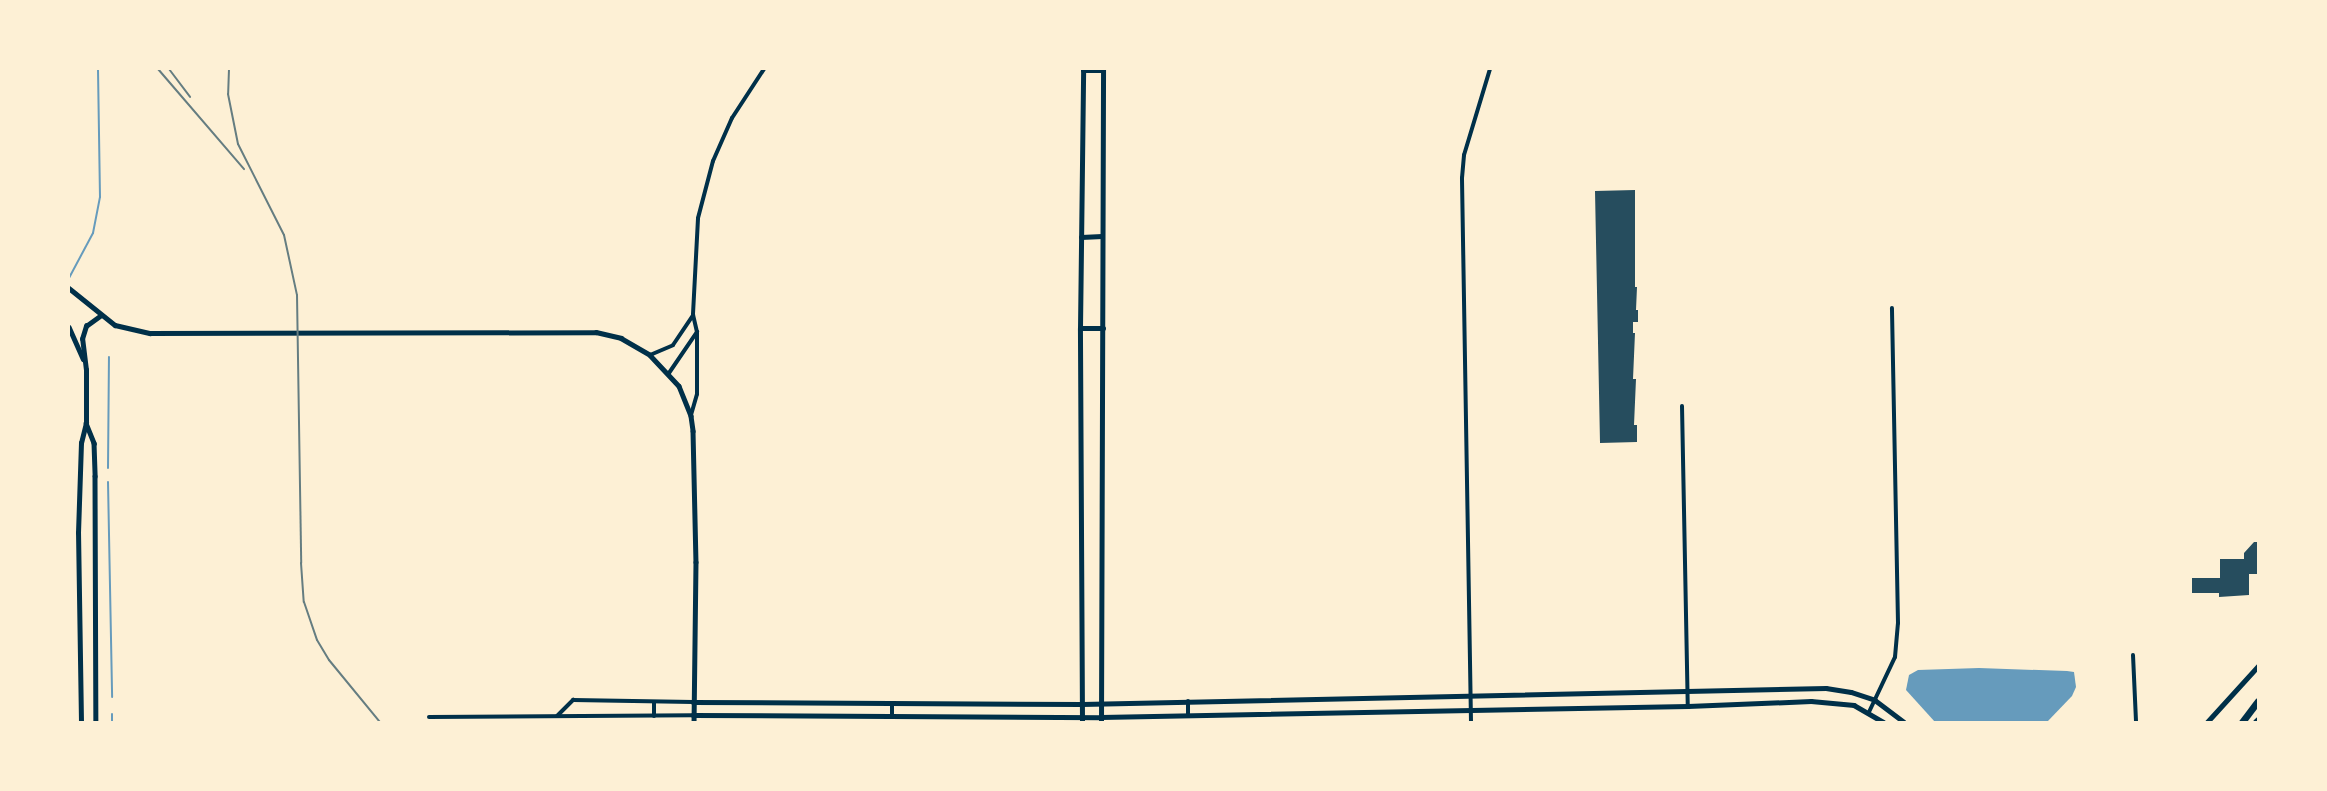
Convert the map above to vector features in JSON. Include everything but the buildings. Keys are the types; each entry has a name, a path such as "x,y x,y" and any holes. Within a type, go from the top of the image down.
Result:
{"highway":[{"path":"2242,722 2258,701"}],"main road":[{"path":"1082,719 1080,328 1083,69 1103,70 1101,719"},
{"path":"1081,237 1102,236"},
{"path":"1080,328 1103,328"},
{"path":"2207,722 2258,666"}],"street":[{"path":"694,722 696,562 691,416 697,393 697,332 693,314 698,218 713,161 732,118 764,69"},
{"path":"1471,722 1462,177 1464,155 1490,69"},
{"path":"69,288 100,316 114,325 150,333 596,332 621,338 650,355 679,386 691,416"},
{"path":"1869,712 1895,657 1898,623 1892,308"},
{"path":"650,355 674,345 693,314"},
{"path":"81,722 78,533 80,454 86,423 85,361 82,339 86,326 100,316"},
{"path":"69,327 77,350 85,361"},
{"path":"669,373 697,332"},
{"path":"1682,406 1688,706"},
{"path":"86,423 93,443 95,476 96,722"},
{"path":"2133,655 2136,722"},
{"path":"556,717 573,700 1082,704 1826,688 1851,692 1875,700 1904,722"},
{"path":"1188,701 1188,715"},
{"path":"429,717 719,715 1101,719 1188,715 1688,706 1834,701 1854,705 1884,722"},
{"path":"654,702 654,716"},
{"path":"892,703 892,716"},
{"path":"711,722 719,715"}],"water":[{"path":"1979,668 2074,672 2076,687 2072,696 2047,722 1935,722 1906,690 1909,675 1918,670"}],"waterway":[{"path":"69,278 93,233 100,197 98,69"},
{"path":"108,468 109,357"},
{"path":"108,482 112,697"},
{"path":"112,714 112,722"}],"railway":[{"path":"158,69 244,169"},
{"path":"169,69 190,97"},
{"path":"229,69 228,94 238,144 284,235 297,295 301,563 304,602 317,640 329,660 380,722"}]}
